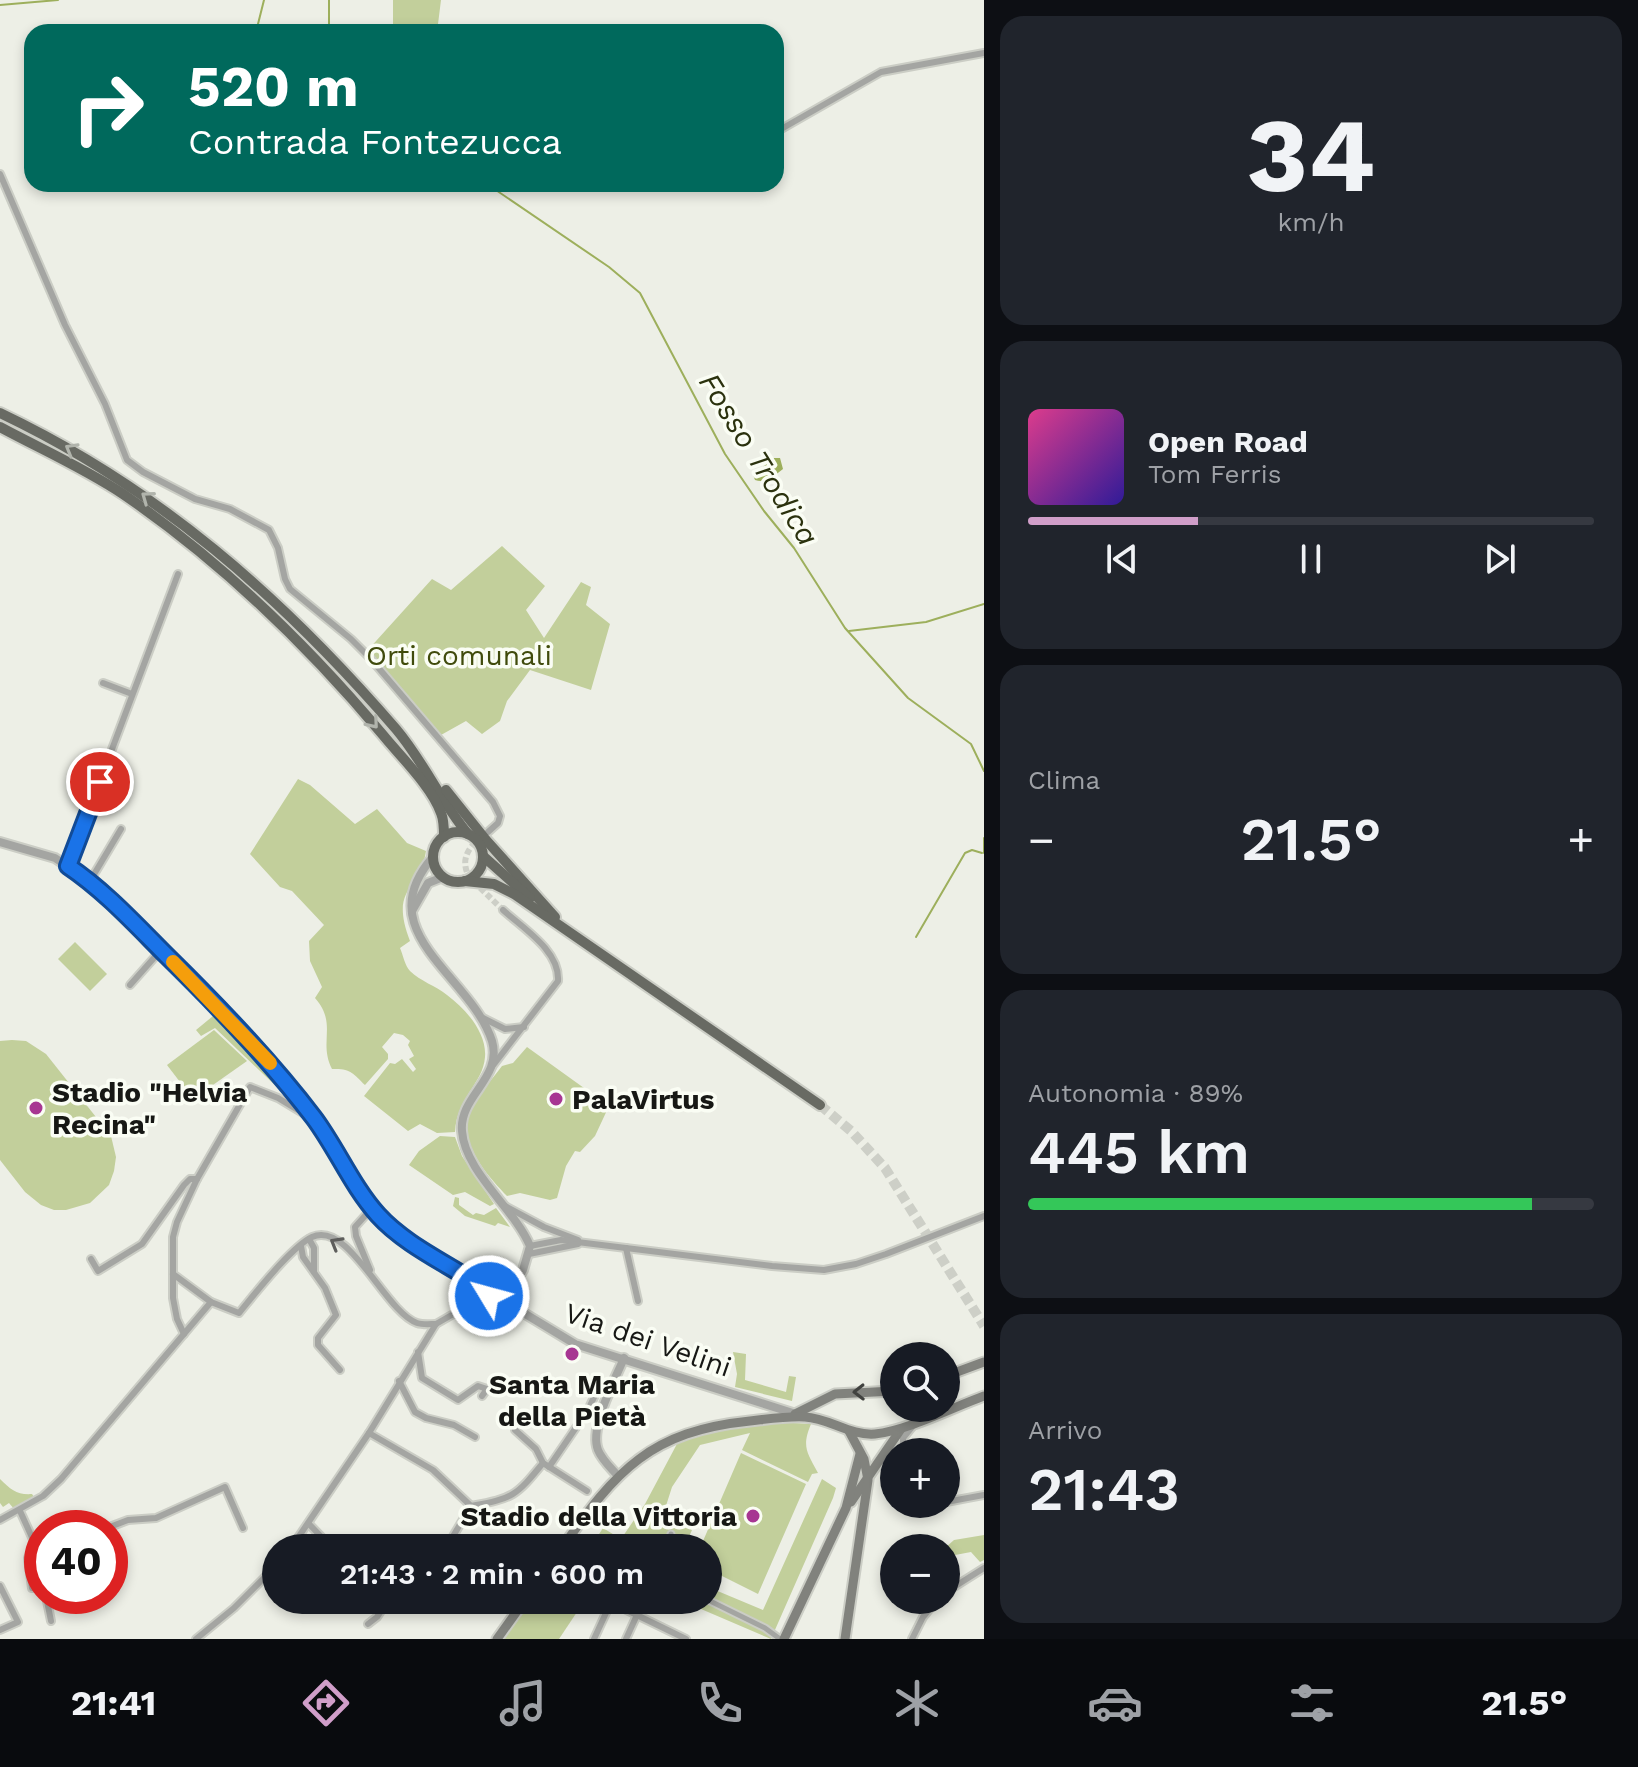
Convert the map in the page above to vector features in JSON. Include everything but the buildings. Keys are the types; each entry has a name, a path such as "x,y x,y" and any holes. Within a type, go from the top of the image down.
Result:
{"main road":[{"path":"0,413 61,443 125,481 241,571 326,652 406,742 494,850 570,934"},
{"path":"0,427 54,453 122,493 172,529 269,610 337,681 410,768 441,812 444,837"},
{"path":"406,742 468,834 479,843 483,856 570,934"},
{"path":"468,834 452,833 438,843 433,857 434,865 443,877 504,888 820,1105"},
{"path":"465,881 479,872 483,856"},
{"path":"960,1371 984,1362"},
{"name":"Via dei Velini","path":"780,1413 795,1414 835,1394 880,1391"},
{"path":"960,1405 984,1396"},
{"path":"825,1399 823,1415 831,1424"},
{"path":"572,1534 618,1476 648,1451 696,1430 780,1413 808,1417 871,1435 916,1422"},
{"path":"846,1508 903,1427"},
{"path":"845,1639 868,1480 860,1449 849,1431"},
{"path":"782,1639 846,1508 860,1449"},
{"path":"497,1639 515,1614"}],"street":[{"path":"784,127 881,72 984,53"},
{"path":"0,174 65,325 105,404 127,460 143,472 195,499 230,509 269,530 278,548 290,589 370,658 493,802 500,816 498,823 488,832"},
{"path":"68,866 178,574"},
{"path":"103,683 132,694"},
{"path":"90,881 121,829"},
{"name":"Via dei Velini","path":"0,842 55,858 90,881 252,1044 316,1121 352,1181 373,1207 404,1236 469,1280 481,1295 504,1302 575,1344 780,1413 813,1405"},
{"path":"433,857 412,891 411,912 416,930 491,1038 494,1048 491,1068"},
{"path":"411,912 428,883 443,877"},
{"path":"503,910 553,956 558,967 558,981 491,1068 465,1111 462,1133 477,1168 504,1205 529,1250"},
{"path":"130,985 161,950"},
{"path":"477,1014 496,1027 524,1027"},
{"path":"184,1334 173,1298 171,1259 177,1222 197,1179 250,1087 278,1098 316,1121"},
{"path":"91,1259 98,1271 142,1244 184,1185 190,1179 197,1179"},
{"path":"504,1205 544,1227 585,1243"},
{"path":"373,1207 355,1227 375,1281"},
{"path":"529,1250 585,1243 824,1270 876,1258 984,1216"},
{"path":"173,1274 211,1302 239,1313 274,1271 315,1235 338,1241 410,1319 425,1325 436,1324"},
{"path":"309,1239 314,1248 314,1272"},
{"path":"301,1246 303,1257 325,1288 336,1315 318,1338 318,1345 340,1370"},
{"path":"626,1248 638,1301"},
{"path":"504,1302 529,1250"},
{"path":"302,1534 436,1324 481,1295"},
{"path":"0,1520 20,1511 61,1479 211,1302"},
{"path":"418,1352 422,1378 458,1400 478,1386 487,1389 482,1396"},
{"path":"618,1476 598,1449 596,1440 599,1419 624,1358"},
{"path":"399,1381 415,1412 454,1425 475,1437"},
{"path":"454,1534 471,1506 513,1496 520,1491 546,1465 587,1412 596,1393 603,1391 610,1394"},
{"path":"795,1414 808,1417"},
{"path":"903,1438 919,1422"},
{"path":"515,1430 536,1449 546,1465 587,1491"},
{"path":"369,1433 433,1470 471,1506"},
{"path":"128,1520 156,1518 225,1487 243,1528"},
{"path":"960,1499 984,1495"},
{"path":"20,1511 24,1518"},
{"path":"309,1524 319,1534"},
{"path":"960,1583 984,1568"},
{"path":"196,1639 262,1580"},
{"path":"0,1586 18,1622 0,1630"},
{"path":"722,1607 782,1639"},
{"path":"50,1614 51,1621"},
{"path":"368,1624 379,1614"},
{"path":"594,1639 608,1614"},
{"path":"912,1639 925,1614"},
{"path":"626,1639 637,1615 686,1639"},
{"path":"667,1639 671,1631"}],"green space":[{"path":"393,0 441,0 438,24 393,24"},
{"name":"Orti comunali","path":"502,546 545,586 526,610 544,638 581,582 591,587 586,605 610,624 591,690 530,670 507,701 500,721 482,734 466,721 441,735 367,651 432,579 451,590"},
{"path":"298,779 310,785 355,824 377,809 407,843 426,851 418,875 404,899 404,923 410,941 400,948 410,971 447,995 468,1014 485,1048 483,1067 460,1109 455,1132 437,1133 420,1124 408,1131 364,1096 390,1063 395,1064 402,1059 413,1072 416,1069 409,1059 414,1056 408,1045 410,1041 403,1035 394,1033 382,1047 388,1059 365,1085 351,1072 332,1069 328,1059 325,1016 315,998 322,987 310,961 309,941 324,925 292,891 280,887 250,854"},
{"path":"75,942 107,974 90,991 58,959"},
{"path":"213,1016 219,1018 246,1047 244,1050 250,1052 282,1092 215,1028 201,1036 196,1030"},
{"path":"214,1030 247,1061 193,1099 167,1065"},
{"path":"0,1041 26,1041 46,1054 111,1136 116,1157 114,1171 109,1185 90,1203 66,1210 41,1205 25,1192 0,1160"},
{"path":"527,1047 609,1106 595,1136 580,1152 575,1151 566,1166 557,1198 550,1200 520,1193 507,1196 475,1156 467,1132 472,1107 479,1097 502,1066 513,1063"},
{"path":"440,1136 455,1137 462,1156 494,1204 490,1206 465,1192 453,1195 409,1165 419,1151"},
{"path":"455,1197 459,1198 459,1205 473,1215 484,1215 496,1208 510,1227 498,1223 495,1226 465,1216 453,1206"},
{"path":"733,1352 746,1354 745,1380 786,1392 789,1376 796,1377 792,1401 735,1387 737,1374"},
{"path":"776,1422 811,1424 807,1448 818,1473 812,1474 808,1482 742,1450 750,1433 700,1445 672,1487 664,1512 692,1530 690,1534 624,1534 645,1504 678,1442 698,1432"},
{"name":"Stadio della Vittoria","path":"741,1453 806,1484 758,1594 722,1576 722,1534 706,1534"},
{"path":"0,1479 14,1491 34,1497 15,1510 9,1503 3,1507 0,1503"},
{"path":"822,1479 836,1488 833,1498 771,1639 713,1614 722,1614 722,1593 763,1610"},
{"path":"603,1528 613,1534 599,1534"},
{"path":"984,1535 984,1560 980,1562 971,1552 960,1554 960,1539"},
{"path":"521,1614 576,1614 559,1639 502,1639"}],"shaded area":[{"path":"774,458 780,458 783,469 766,480 755,480 753,475"}],"waterway":[{"path":"0,5 58,0"},
{"path":"258,24 264,0"},
{"name":"Fosso Trodica","path":"329,0 329,24"},
{"name":"Fosso Trodica","path":"499,192 609,267 640,293 725,454 794,548 845,628 908,698 971,744 984,771"},
{"path":"849,631 926,622 984,604"},
{"name":"Fosso Trodica","path":"984,838 984,853"},
{"path":"916,937 965,853 972,850 982,853"}],"tunnel":[{"path":"482,836 467,854 466,871 503,910"},
{"path":"820,1105 851,1131 885,1168 984,1326"}],"slow traffic":[{"path":"173,962 270,1063"}],"place":[{"name":"PalaVirtus","path":"556,1099"},
{"name":"Stadio \"Helvia Recina\"","path":"36,1108"},
{"name":"Santa Maria della Pietà","path":"572,1354"},
{"name":"Stadio della Vittoria","path":"753,1516"}],"route":[{"path":"100,782 68,866 97,886 194,982 275,1069 322,1129 352,1181 378,1214 418,1246 480,1285 489,1296"}]}
